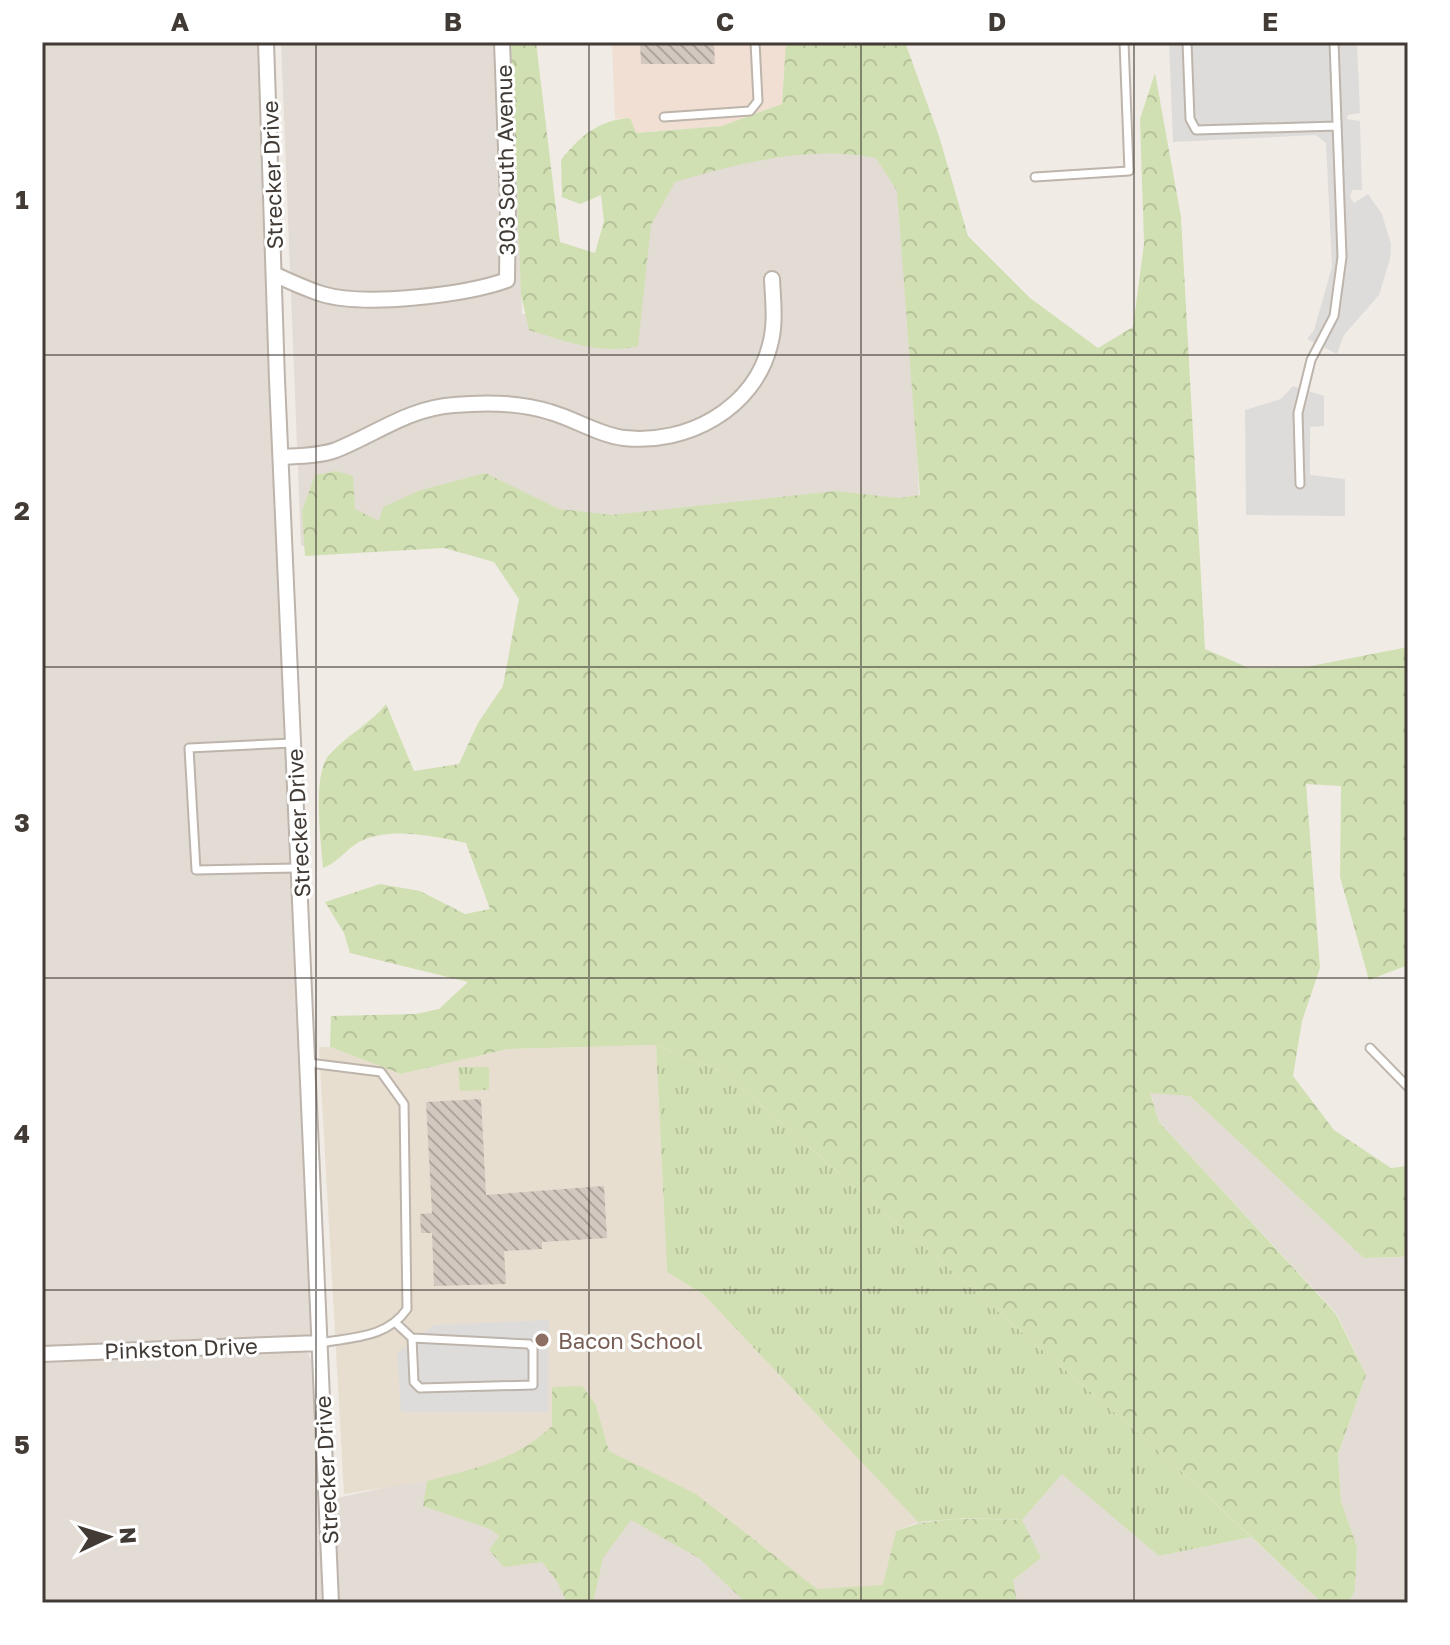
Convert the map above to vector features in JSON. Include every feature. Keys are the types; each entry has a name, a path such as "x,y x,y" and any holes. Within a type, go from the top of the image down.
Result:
{"street":[{"name":"Strecker Drive","path":"266,42 331,1603"},
{"name":"303 South Avenue","path":"276,275 324,295 380,299 478,291 507,280 508,202 502,42"},
{"path":"282,457 337,450 392,421 429,408 458,404 522,405 625,438 664,438 697,429 727,410 760,371 772,341 772,279"},
{"name":"Pinkston Drive","path":"42,1354 320,1343"}],"lane":[{"path":"664,117 750,111 758,101 755,42"},
{"path":"1035,177 1129,171 1124,42"},
{"path":"1187,42 1190,119 1196,130 1337,126"},
{"path":"1300,484 1298,413 1311,360 1334,316 1342,257 1334,42"},
{"path":"294,743 189,748 196,870 300,868"},
{"path":"1370,1048 1408,1087"},
{"path":"309,1063 381,1072 404,1104 407,1309 397,1324 379,1333 320,1343"},
{"path":"397,1324 412,1338 529,1344 533,1349 533,1385 420,1388 414,1382 412,1338"}],"shaded area":[{"path":"42,42 266,42 320,1343 42,1354"},
{"path":"281,42 511,42 522,314 630,309 622,147 901,133 920,515 301,546"},
{"path":"612,42 786,42 782,104 723,126 635,133 630,118 615,119"},
{"path":"1169,42 1357,42 1360,113 1348,115 1347,119 1360,121 1362,190 1352,190 1350,197 1354,203 1368,194 1382,214 1391,244 1390,259 1379,295 1344,335 1337,354 1307,339 1314,330 1332,267 1326,143 1316,135 1173,142"},
{"path":"1293,386 1324,396 1324,426 1310,427 1310,475 1345,479 1345,516 1246,515 1245,410 1281,399"},
{"name":"Bacon School","path":"656,1045 667,1272 704,1295 918,1522 896,1531 883,1585 817,1589 655,1475 609,1451 596,1405 552,1426 532,1445 489,1465 427,1481 344,1494 319,1047 330,1047 401,1074 508,1049"},
{"path":"1150,1092 1190,1095 1364,1258 1402,1257 1408,1252 1408,1598 1404,1603 1349,1603 1355,1590 1357,1547 1341,1501 1338,1454 1366,1375 1337,1314 1159,1122"},
{"path":"549,1320 548,1412 401,1412 397,1353 434,1325"},
{"path":"307,1350 312,1362 319,1502 489,1465 817,1589 918,1522 1022,1520 1062,1473 1159,1556 1251,1537 1322,1603 42,1603 42,1363"}],"green space":[{"path":"511,42 536,42 560,242 595,253 604,221 601,195 580,204 562,197 561,160 591,131 609,122 630,118 636,133 722,126 782,104 786,42 905,42 939,136 968,236 1030,298 1098,348 1133,327 1144,244 1140,119 1155,73 1181,217 1205,649 1249,668 1306,667 1408,647 1408,965 1369,980 1340,877 1341,786 1306,784 1320,968 1302,1021 1293,1076 1334,1130 1391,1168 1408,1166 1408,1252 1402,1257 1364,1258 1190,1096 1150,1093 1159,1122 1336,1314 1366,1375 1338,1454 1341,1501 1357,1547 1355,1590 1349,1603 1322,1603 1171,1462 723,1072 656,1045 508,1049 401,1074 330,1047 331,1016 416,1014 439,1009 468,982 350,953 344,933 325,902 380,884 420,891 465,914 490,909 466,843 412,834 384,834 359,842 323,868 319,793 324,765 336,748 386,704 414,771 459,764 478,723 503,686 519,599 494,562 444,548 305,556 302,511 315,475 336,471 353,476 355,509 379,521 383,507 418,491 485,473 559,509 612,515 836,491 898,498 920,495 897,191 876,158 800,155 724,168 675,182 651,225 638,346 596,348 529,330 521,295"},
{"path":"656,1045 723,1072 1171,1462 1251,1537 1159,1556 1062,1474 1022,1520 967,1518 918,1522 704,1295 667,1272"},
{"path":"458,1067 489,1067 489,1090 460,1091"},
{"path":"582,1386 596,1405 609,1451 696,1494 817,1589 883,1585 896,1531 927,1522 1022,1520 1041,1558 1013,1580 1017,1603 746,1603 699,1558 631,1520 603,1558 593,1603 562,1603 565,1599 558,1583 542,1562 504,1567 489,1550 499,1536 490,1529 423,1506 427,1481 494,1462 524,1447 552,1426 552,1387"}],"building":[{"path":"640,42 714,42 715,64 641,64"},
{"path":"481,1099 486,1195 604,1186 607,1238 542,1242 542,1249 504,1251 506,1284 434,1286 432,1233 421,1233 420,1214 432,1213 426,1102"}],"place":[{"name":"Bacon School","path":"542,1340"}]}
